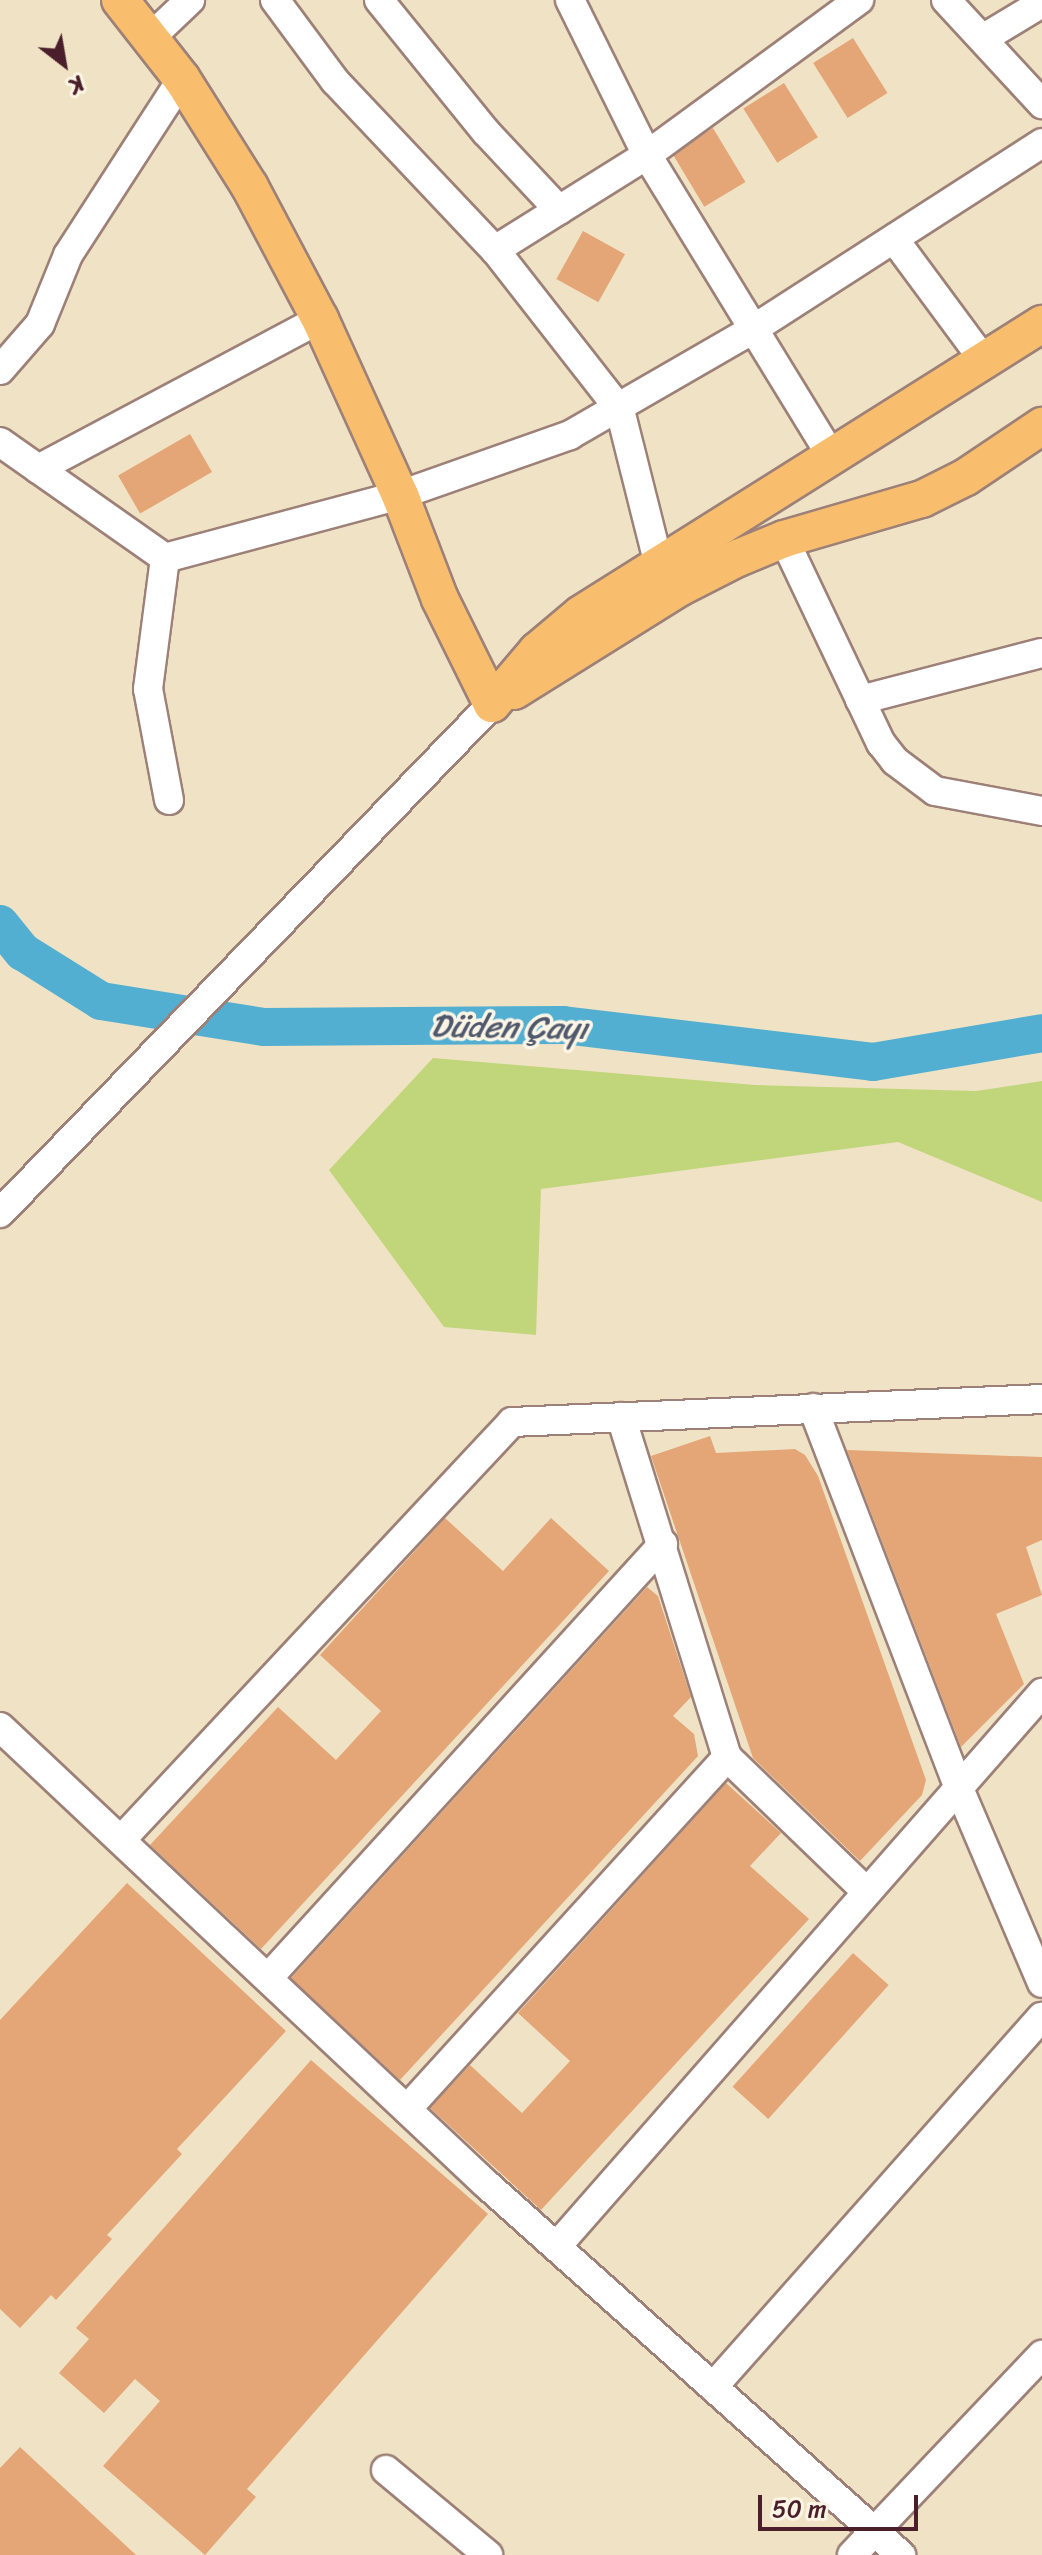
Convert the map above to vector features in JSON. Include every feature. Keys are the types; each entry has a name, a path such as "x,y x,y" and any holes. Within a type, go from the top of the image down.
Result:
{"main road":[{"path":"120,0 182,79 250,187 320,319 400,495 440,599 492,704"},
{"path":"492,704 537,651 658,561 833,459 1042,324"},
{"path":"492,704 679,588 784,539 922,499 966,477 1042,426"}],"street":[{"path":"151,37 190,0"},
{"path":"275,0 335,81 495,250 620,410 658,561"},
{"path":"379,0 486,132 559,210"},
{"path":"495,250 647,155 859,0"},
{"path":"946,0 1042,104"},
{"path":"984,38 1042,3"},
{"path":"583,5 647,155 833,459"},
{"path":"0,370 40,324 68,255 182,79"},
{"path":"165,558 400,495 570,435 620,410 752,330 1042,143"},
{"path":"894,239 985,362"},
{"path":"38,469 320,319"},
{"path":"0,442 165,558"},
{"path":"784,539 881,743 915,781 935,791 1042,811"},
{"path":"165,558 148,689 169,800"},
{"path":"860,700 1042,653"},
{"path":"0,1213 492,704"},
{"path":"121,1840 512,1422 1042,1399"},
{"path":"813,1408 958,1786 1042,1983"},
{"path":"621,1417 727,1757 866,1891"},
{"path":"268,1978 663,1544"},
{"path":"557,2246 1042,1693"},
{"path":"0,1727 407,2109 901,2555"},
{"path":"407,2109 727,1757"},
{"path":"713,2387 1042,2017"},
{"path":"852,2555 1042,2355"},
{"path":"386,2470 488,2555"}],"green space":[{"path":"433,1058 755,1085 976,1091 1042,1081 1042,1202 898,1142 541,1189 536,1335 444,1327 329,1170"}],"building":[{"path":"853,38 887,93 848,118 813,63"},
{"path":"784,83 818,137 777,163 743,108"},
{"path":"713,128 745,182 704,207 672,153"},
{"path":"583,231 625,254 598,302 556,279"},
{"path":"190,434 212,472 140,514 118,476"},
{"path":"710,1436 716,1453 795,1449 805,1455 818,1476 926,1780 922,1795 860,1861 753,1758 651,1456"},
{"path":"847,1450 1042,1457 1042,1540 1026,1547 1042,1595 996,1614 1024,1684 961,1747"},
{"path":"445,1518 503,1571 551,1518 609,1571 261,1949 150,1845 278,1707 336,1760 381,1711 320,1655"},
{"path":"647,1587 658,1596 691,1697 673,1716 694,1734 698,1756 400,2080 291,1978"},
{"path":"726,1783 781,1833 750,1866 809,1919 541,2210 430,2108 470,2065 522,2113 570,2061 518,2013"},
{"path":"127,1883 286,2031 177,2149 182,2154 107,2235 112,2239 56,2300 51,2295 20,2328 0,2309 0,2020"},
{"path":"853,1953 889,1985 768,2119 733,2087"},
{"path":"311,2060 488,2214 247,2489 256,2497 205,2555 103,2466 160,2401 135,2379 104,2413 59,2373 89,2339 76,2328"},
{"path":"20,2447 136,2555 0,2555 0,2468"}],"waterway":[{"name":"Düden Çayı","path":"0,924 23,952 101,1001 264,1027 563,1025 873,1062 1042,1033"}]}
